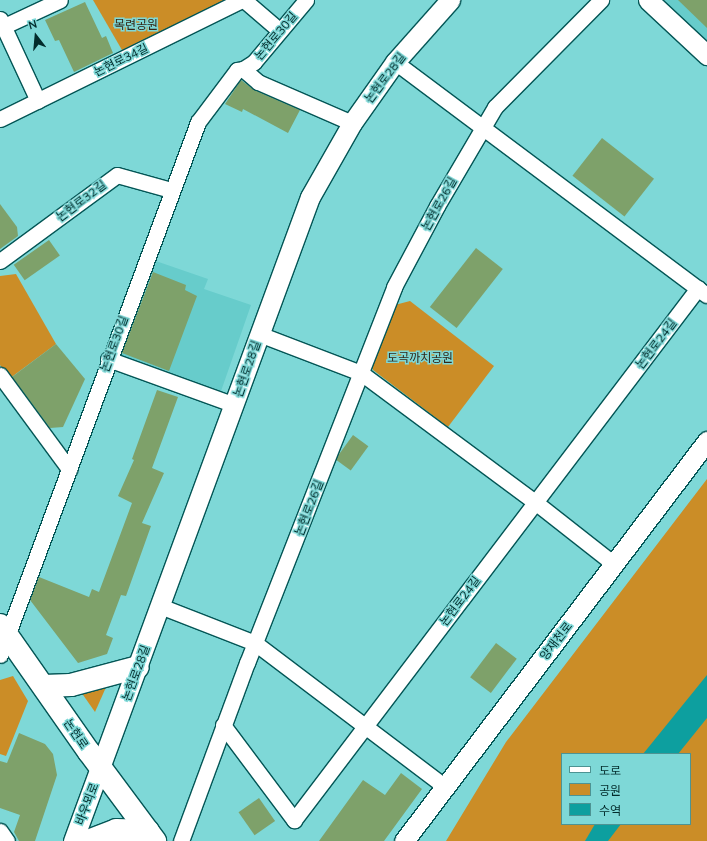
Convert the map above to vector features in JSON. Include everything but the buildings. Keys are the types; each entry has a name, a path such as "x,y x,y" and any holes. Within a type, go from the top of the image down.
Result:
{"main road":[{"name":"논현로","path":"4,630 100,768 152,836"},
{"path":"44,686 71,685 138,667"},
{"path":"88,841 116,830 152,836"}],"street":[{"path":"38,101 1,25 60,0"},
{"path":"243,0 279,30"},
{"name":"논현로34길","path":"0,120 243,0"},
{"name":"논현로30길","path":"0,655 4,630 69,469 108,359 198,122 237,70 243,69 254,62 279,30 306,0"},
{"name":"논현로28길","path":"100,768 138,667 209,466 235,405 259,334 310,197 352,123 395,62 450,0"},
{"name":"논현로26길","path":"181,841 223,725 394,287 437,206 495,107 601,0"},
{"path":"648,0 707,55"},
{"path":"395,62 484,126 702,292"},
{"name":"논현로30길","path":"243,69 258,82 352,123"},
{"name":"논현로32길","path":"0,261 117,175 171,190"},
{"name":"논현로24길","path":"223,725 294,820 368,726 535,502 702,292"},
{"path":"259,334 361,373 535,502 614,565"},
{"path":"108,359 235,405"},
{"path":"0,375 69,469"},
{"name":"양재천로","path":"404,841 444,786 614,565 707,441"},
{"path":"160,606 255,643 368,726 444,786"},
{"name":"바우뫼로","path":"73,841 100,768"},
{"path":"0,831 7,841"}],"shaded area":[{"path":"662,0 707,0 707,44"},
{"path":"150,259 208,279 204,289 251,305 220,394 116,357"}],"green space":[{"name":"목련공원","path":"93,0 242,0 126,57"},
{"path":"16,274 56,344 9,379 0,365 0,276"},
{"name":"도곡까치공원","path":"410,301 494,366 448,427 373,370 371,365 391,306"},
{"path":"707,479 707,841 446,841 506,742"},
{"path":"13,676 28,701 6,756 0,754 0,680"},
{"path":"107,685 95,712 81,692"}],"water":[{"path":"707,675 707,718 679,753 644,753"},
{"path":"594,825 620,825 608,841 585,841"}]}
